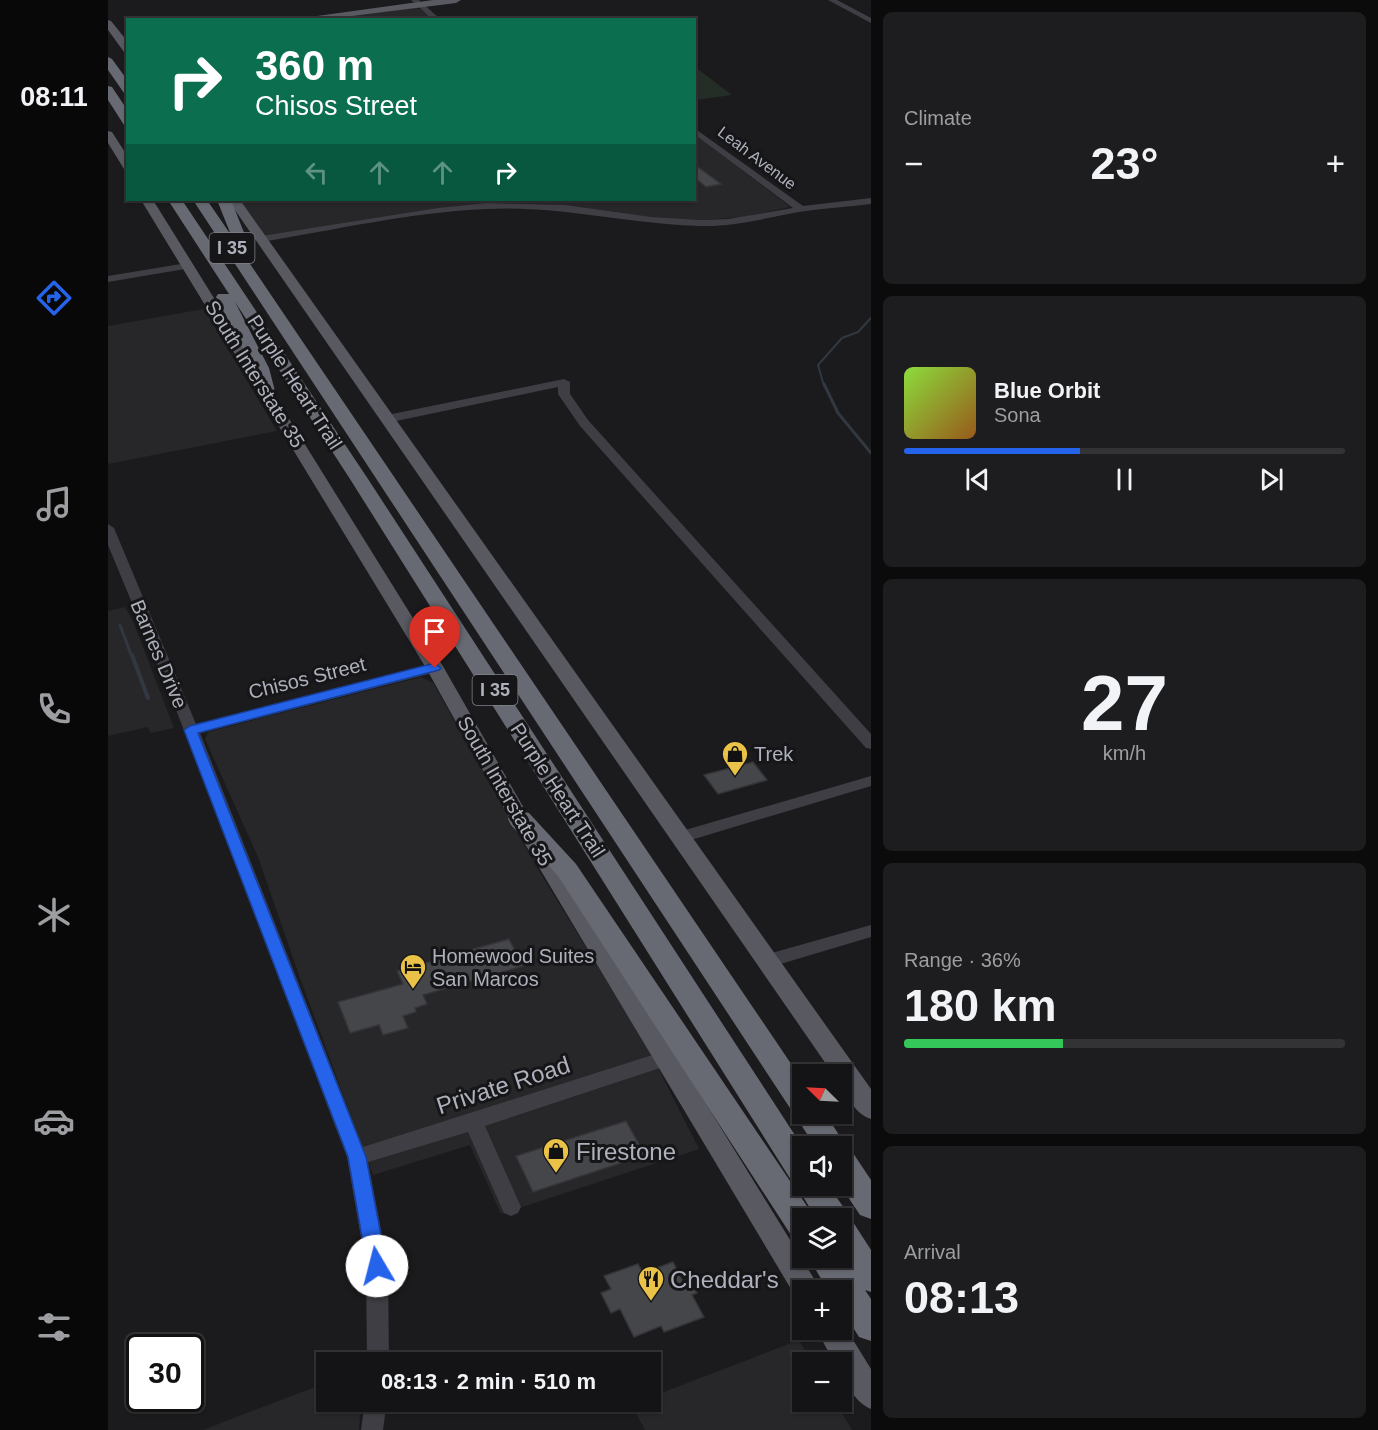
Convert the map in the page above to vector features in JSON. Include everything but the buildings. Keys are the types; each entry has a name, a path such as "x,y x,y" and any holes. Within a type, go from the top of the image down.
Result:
{"highway":[{"path":"116,43 126,82"},
{"path":"108,90 126,119"},
{"path":"224,201 265,296"},
{"path":"186,204 187,226 261,368 267,395"},
{"name":"Purple Heart Trail","path":"186,204 265,296 792,1088"},
{"name":"Purple Heart Trail","path":"186,204 359,479 792,1155"},
{"path":"520,819 567,870 792,1210"},
{"path":"852,1177 871,1206"},
{"path":"852,1248 871,1278"},
{"path":"831,1268 871,1326"}],"main road":[{"path":"306,18 418,2 456,0"},
{"path":"108,134 126,164"},
{"name":"South Interstate 35","path":"148,201 435,668 520,819 801,1280"},
{"path":"235,201 871,1109"},
{"path":"837,1340 871,1395"}],"street":[{"path":"832,0 871,21"},
{"path":"418,2 436,18"},
{"name":"Leah Avenue","path":"696,131 801,209"},
{"path":"261,239 438,211 487,206 565,208 651,220 701,223 728,222 801,209 871,201"},
{"path":"108,279 187,266"},
{"path":"387,418 564,382 564,393 584,423 871,744"},
{"name":"Barnes Drive","path":"108,528 190,730 357,1157 377,1266 378,1352"},
{"name":"Chisos Street","path":"190,730 435,668"},
{"path":"681,837 871,781"},
{"path":"767,961 871,931"},
{"name":"Private Road","path":"357,1157 473,1122 665,1059"},
{"path":"473,1122 511,1207"},
{"path":"372,1430 374,1412"}],"shaded area":[{"path":"414,8 420,9 432,18 332,18"},
{"path":"696,68 732,95 696,100"},
{"path":"696,135 790,207 742,217 701,220 660,219 553,205 492,203 262,234 238,201 696,201"},
{"path":"204,309 277,431 108,464 108,326"},
{"path":"125,607 133,621 174,728 150,733 148,727 108,736 108,611"},
{"path":"421,677 433,683 536,866 648,1048 699,1149 501,1214 470,1145 373,1175 258,857 205,739 208,732"},
{"path":"799,1340 806,1352 792,1352 792,1412 841,1412 852,1430 645,1430 635,1412 661,1412 661,1393"},
{"path":"316,1387 316,1412 360,1412 359,1430 203,1430"}],"waterway":[{"path":"824,386 818,365 842,338 858,332 871,318"},
{"path":"824,384 838,413 871,453"},
{"path":"120,625 132,657"},
{"path":"132,655 148,698"}],"place":[{"name":"Trek","path":"735,777"},
{"name":"Homewood Suites San Marcos","path":"413,990"},
{"name":"Firestone","path":"556,1174"},
{"name":"Cheddar's","path":"651,1302"}],"route":[{"path":"377,1266 364,1185 349,1133 190,730 435,668"}]}
